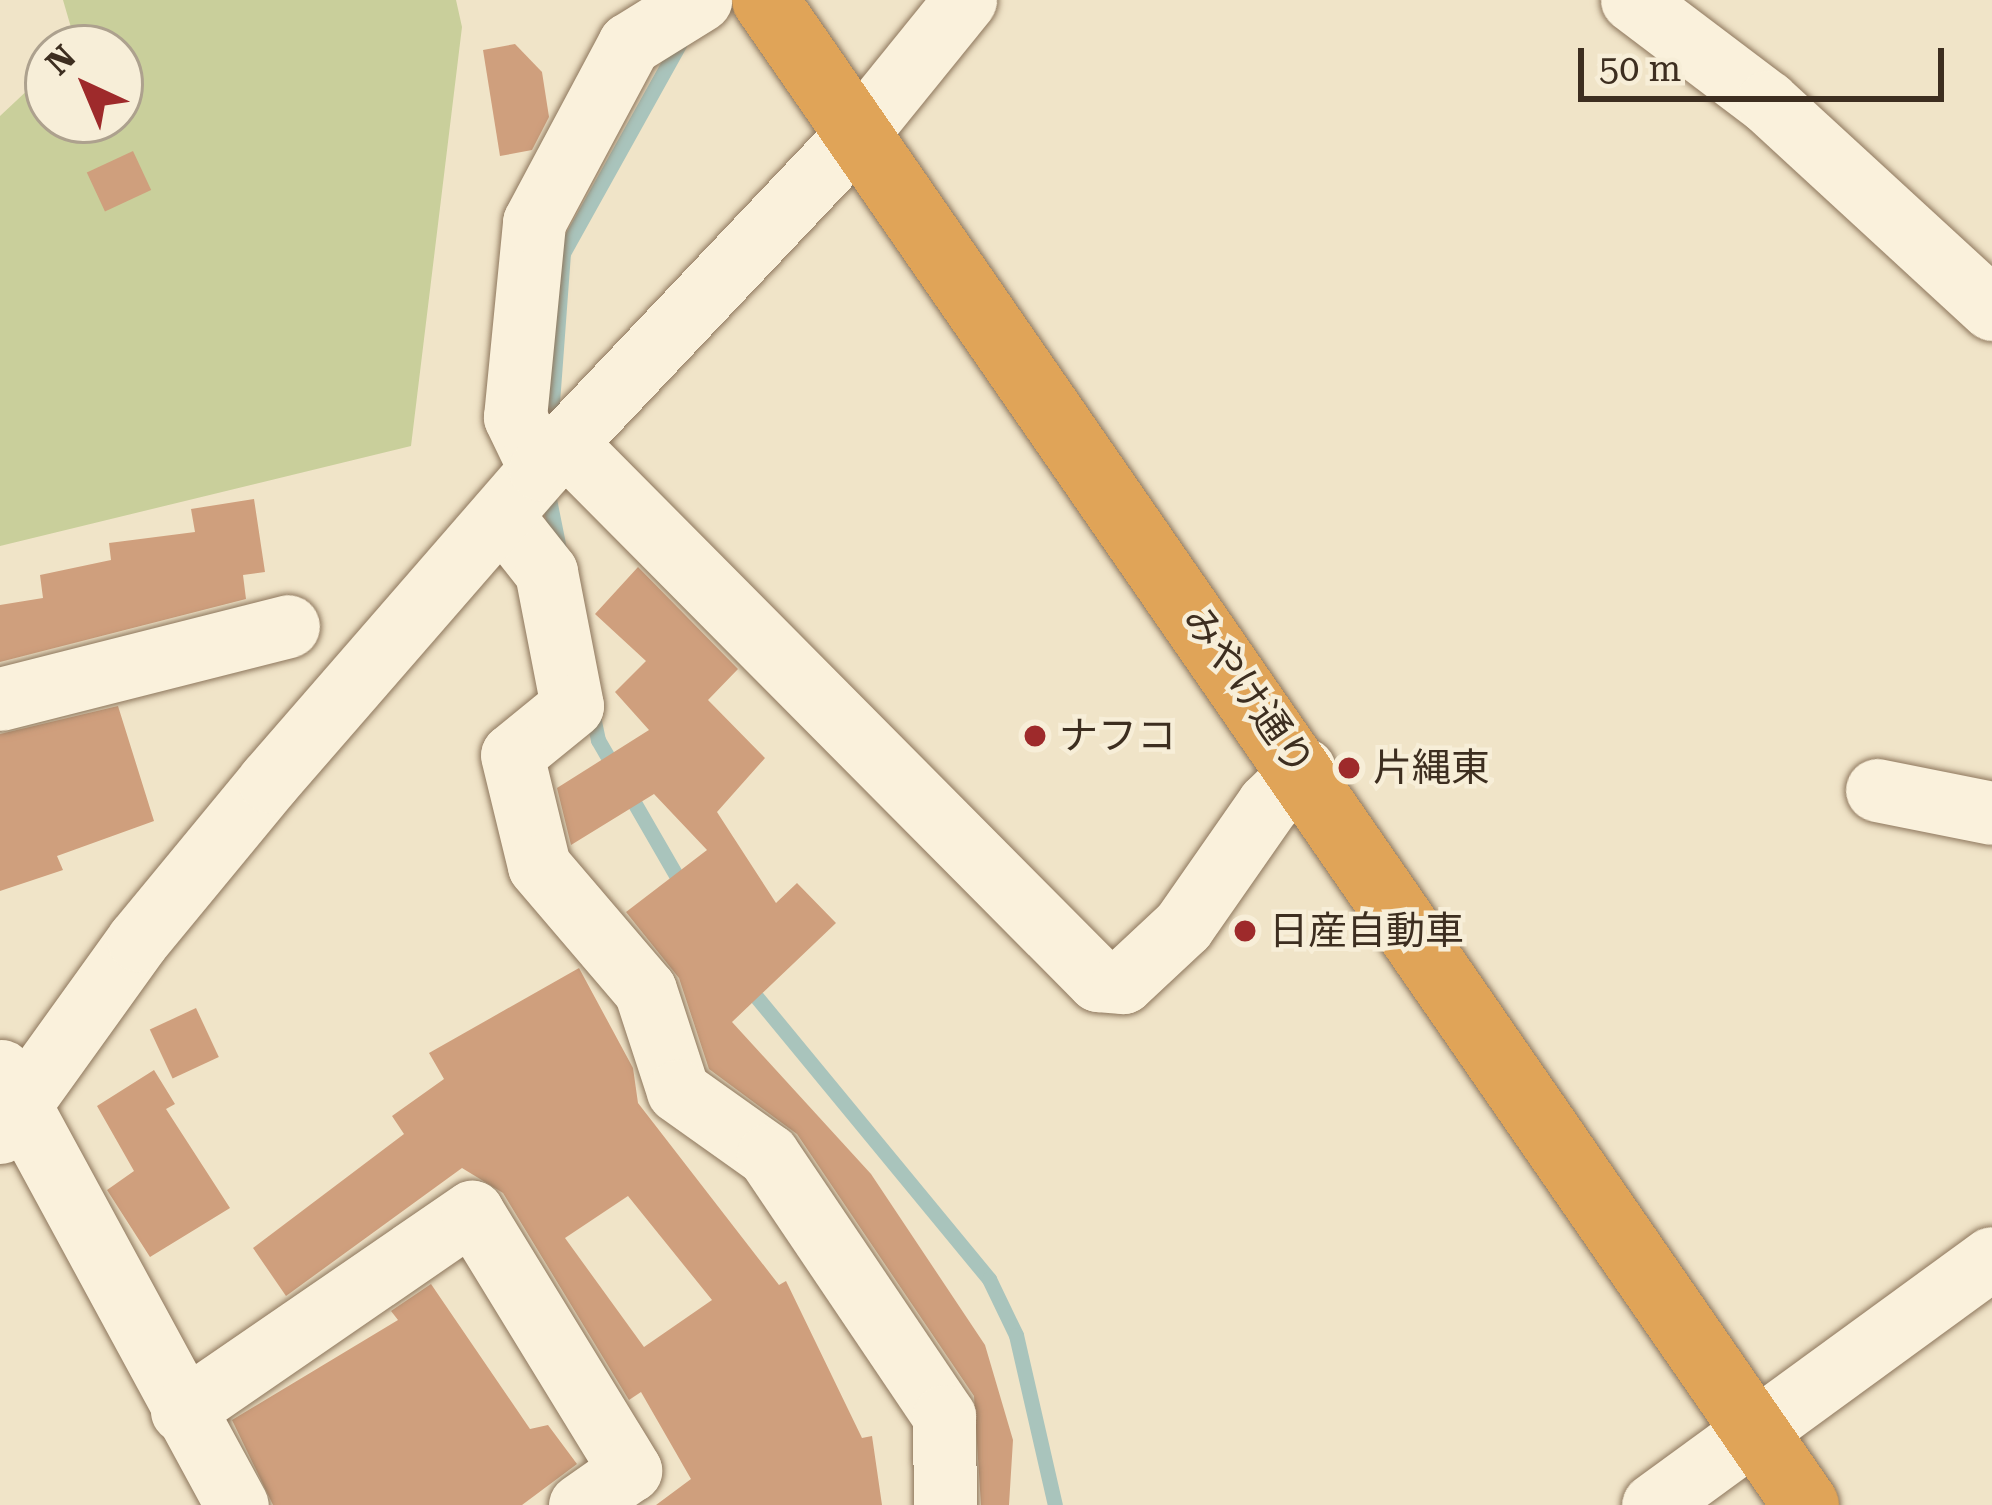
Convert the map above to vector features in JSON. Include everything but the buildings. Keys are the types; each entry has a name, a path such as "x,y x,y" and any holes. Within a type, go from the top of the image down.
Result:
{"highway":[{"name":"みやけ通り","path":"765,0 855,136 1304,769 1806,1505"}],"street":[{"path":"700,0 628,44 534,222 515,416 536,476 546,572 572,706 512,755 539,866 645,990 678,1091 768,1155 944,1416 945,1505"},
{"path":"237,1505 5,1102 269,781 536,476 855,136 964,0"},
{"path":"1632,0 1767,102 1992,309"},
{"path":"536,476 1098,980 1123,982 1183,926 1268,804 1304,769"},
{"path":"0,699 287,626"},
{"path":"1877,790 1992,813"},
{"path":"182,1411 472,1212 630,1470 580,1505"},
{"path":"1653,1505 1758,1433 1992,1258"}],"green space":[{"path":"63,0 456,0 462,27 411,446 0,546 0,116 24,94 24,144 144,144 144,24 70,24"}],"waterway":[{"path":"550,430 563,253 681,41"},
{"path":"547,489 560,554"},
{"path":"591,707 598,740 683,887"},
{"path":"745,983 989,1279 1016,1335 1055,1505"}],"place":[{"name":"ナフコ","path":"1035,736"},
{"name":"片縄東","path":"1349,768"},
{"name":"日産自動車","path":"1245,931"}]}
